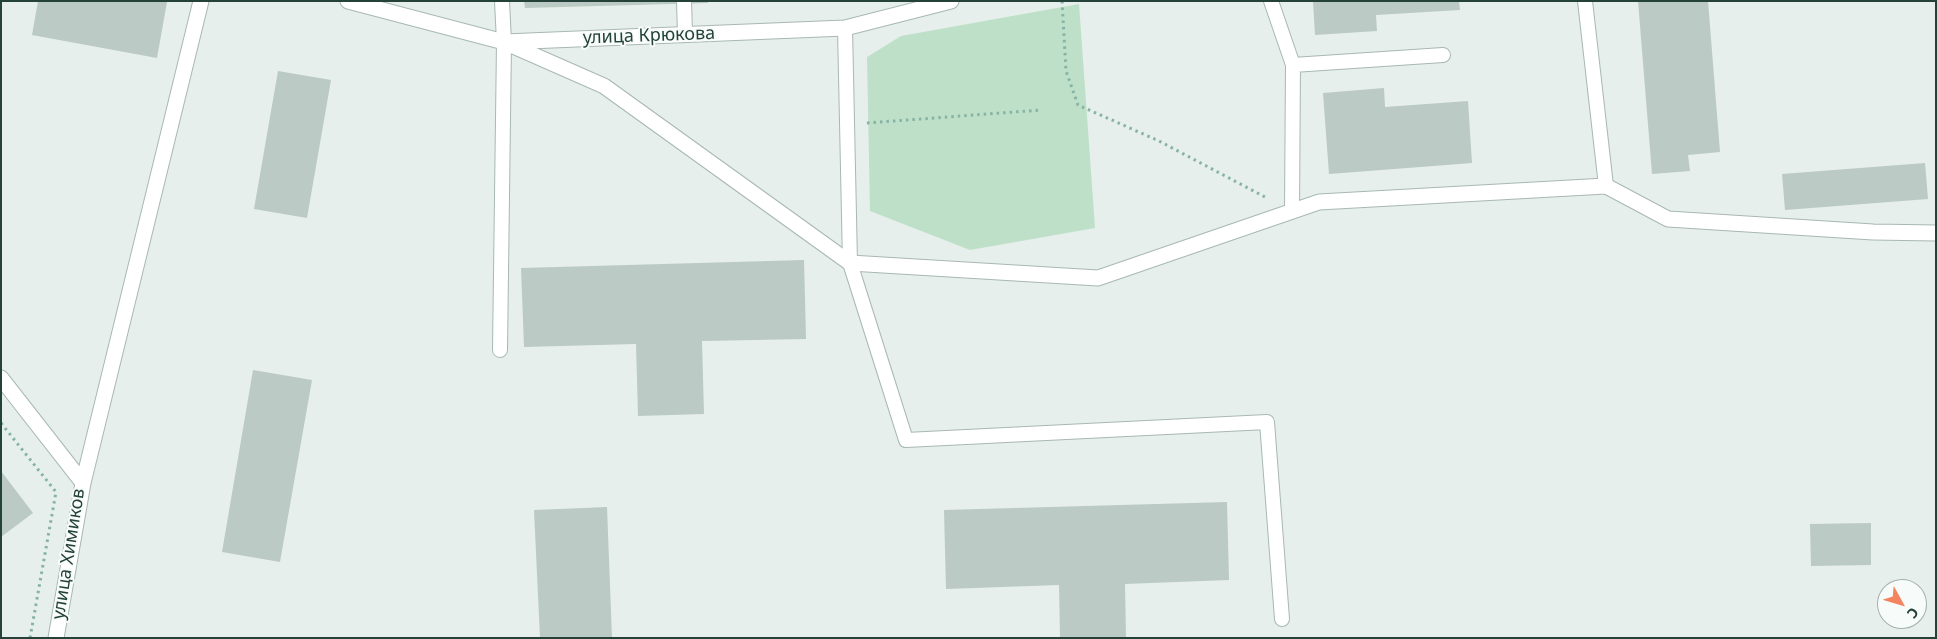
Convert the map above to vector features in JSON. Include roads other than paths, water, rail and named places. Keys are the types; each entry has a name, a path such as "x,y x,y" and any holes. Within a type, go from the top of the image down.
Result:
{"street":[{"path":"83,483 201,1"},
{"name":"улица Крюкова","path":"348,1 388,6 504,42 845,28 951,1"},
{"path":"504,42 604,86 850,263 1098,278 1319,202 1606,186 1668,220 1873,232 1936,233"},
{"name":"улица Химиков","path":"1,378 83,483 56,638"}],"lane":[{"path":"500,350 504,42 502,1"},
{"path":"684,1 685,34"},
{"path":"1271,1 1293,65 1292,211"},
{"path":"1585,1 1606,186"},
{"path":"845,28 850,263 906,440 1267,422 1282,619"},
{"path":"1293,65 1443,55"}]}
